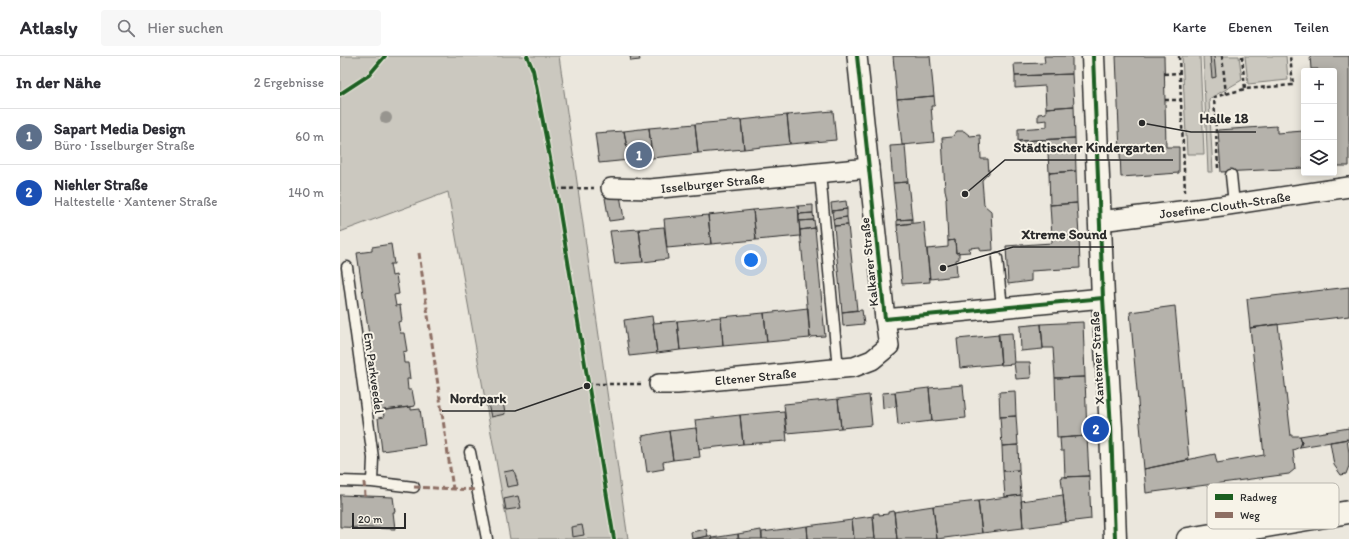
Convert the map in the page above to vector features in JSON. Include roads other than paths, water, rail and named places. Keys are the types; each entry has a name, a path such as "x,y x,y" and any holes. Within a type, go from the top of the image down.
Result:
{"street":[{"name":"Kalkarer Straße","path":"857,56 885,319 1103,298"},
{"name":"Xantener Straße","path":"1093,56 1115,539"},
{"name":"Isselburger Straße","path":"611,188 650,189 868,168"},
{"name":"Josefine-Clouth-Straße","path":"1100,221 1234,204 1349,187"},
{"name":"Eltener Straße","path":"659,384 677,384 854,367 872,360 889,346 885,319"},
{"path":"1339,514 1349,512"},
{"path":"1188,539 1248,529"}],"lane":[{"path":"820,173 838,369"},
{"path":"1231,174 1234,204"},
{"path":"998,258 1002,308"},
{"name":"Em Parkveedel","path":"347,267 373,458 372,482"},
{"path":"470,452 487,539"},
{"path":"340,481 372,482 414,487"}],"place":[{"name":"Halle 18","path":"1142,123"},
{"name":"Sapart Media Design","path":"639,155"},
{"name":"Städtischer Kindergarten","path":"965,194"},
{"name":"Xtreme Sound","path":"943,268"},
{"name":"Nordpark","path":"587,386"},
{"name":"Niehler Straße","path":"1096,429"}]}
